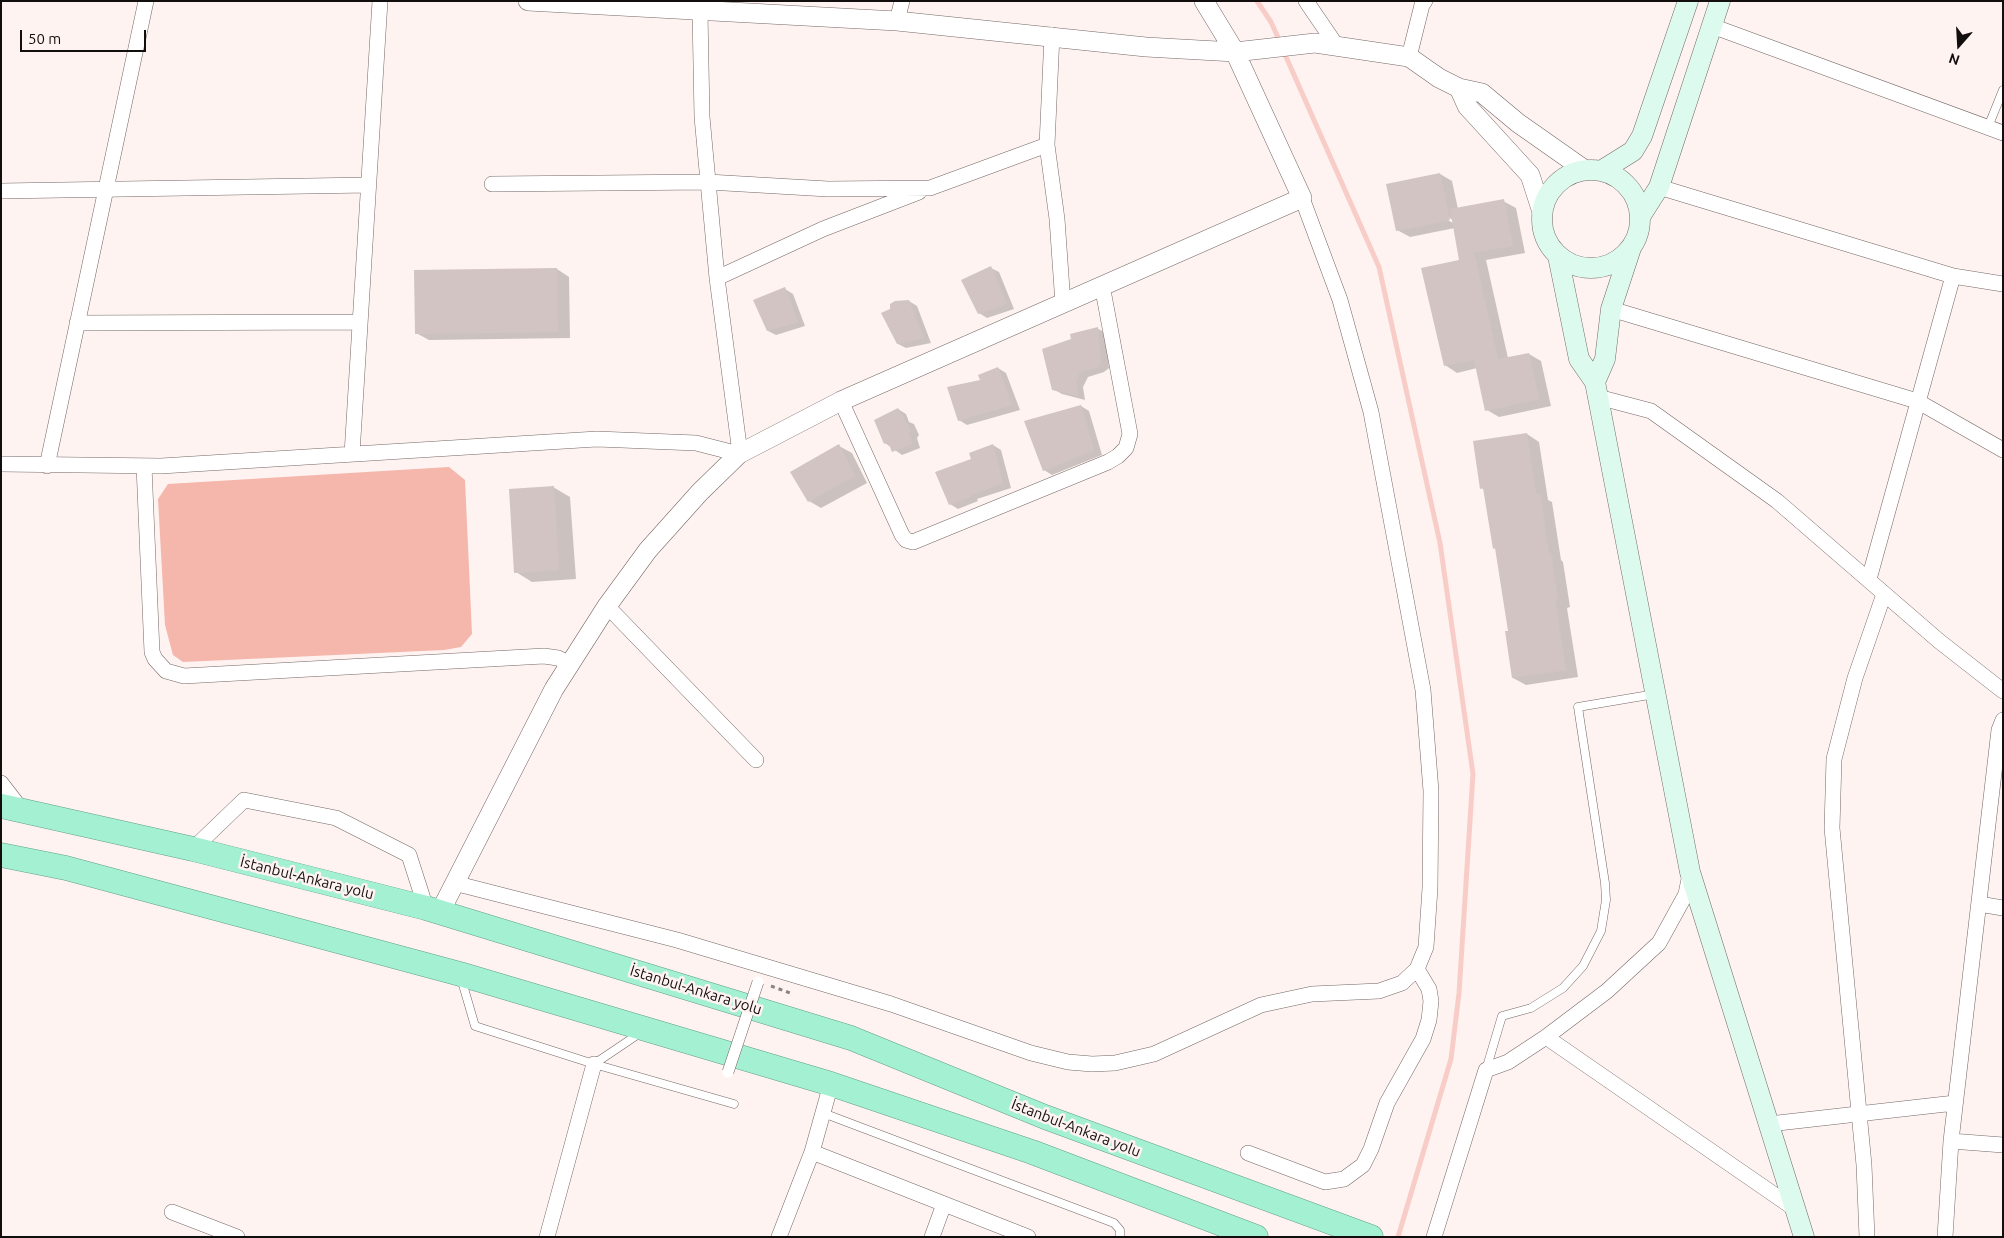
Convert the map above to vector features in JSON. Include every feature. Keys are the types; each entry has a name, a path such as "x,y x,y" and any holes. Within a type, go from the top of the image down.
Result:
{"highway":[{"name":"İstanbul-Ankara yolu","path":"11,808 193,849 433,910 851,1038 1045,1117 1366,1235"},
{"path":"1,855 66,868 460,974 831,1084 1032,1152 1256,1237"}],"main road":[{"path":"1631,248 1619,259 1604,266 1572,265 1558,256 1548,244 1542,228 1542,212 1547,197 1556,184 1570,174 1593,171 1633,151 1642,136 1688,1"},
{"path":"1640,217 1659,187 1720,1"},
{"path":"1593,171 1616,177 1628,188 1636,202 1640,217 1638,233 1631,248 1611,309 1605,359 1596,389"},
{"path":"1558,256 1579,359 1596,389 1690,872 1804,1237"}],"street":[{"path":"47,466 146,1"},
{"path":"352,454 380,1"},
{"path":"528,1 700,12 897,21 1052,35 1146,47 1235,52 1315,43 1409,57 1439,78 1459,88 1482,93 1518,123 1593,171"},
{"path":"897,21 902,1"},
{"path":"454,883 677,940 891,1004 1031,1053 1068,1062 1115,1063 1154,1054 1261,1005 1312,994 1379,991 1402,983 1417,968 1426,947 1430,888 1432,791 1423,690 1371,412 1340,300 1302,198 1235,52 1204,1"},
{"path":"1306,1 1336,46"},
{"path":"1409,57 1422,5 1425,1"},
{"path":"700,12 702,117 717,278 740,453"},
{"path":"1712,26 2003,133"},
{"path":"1052,35 1047,145 1057,220 1063,304"},
{"path":"1459,88 1467,106 1530,175 1542,212"},
{"path":"717,278 823,228 1047,145"},
{"path":"492,184 708,182 828,189 930,188"},
{"path":"1,191 369,185"},
{"path":"1659,187 1953,276 2003,284"},
{"path":"193,849 244,800 336,818 409,855 433,910 454,883 554,689 607,606 648,550 700,492 740,453 841,401 1302,198"},
{"path":"1869,579 1917,400 1953,276"},
{"path":"841,401 902,535 906,540 913,542 1108,462 1126,448 1130,434 1102,285"},
{"path":"1611,309 1917,400 2003,450"},
{"path":"77,323 360,322"},
{"path":"1596,389 1636,405 1666,421 1777,501 1939,641 2003,691"},
{"path":"1,464 144,466 597,439 696,443 740,453"},
{"path":"144,466 152,652 155,659 166,671 184,676 544,656 558,658 570,664"},
{"path":"1867,1237 1864,1165 1832,828 1834,759 1855,678 1884,594"},
{"path":"607,606 756,760"},
{"path":"1945,1237 1950,1141 1999,730 2003,720"},
{"path":"1,783 11,808"},
{"path":"1434,1237 1486,1070 1508,1062 1546,1038 1607,991 1659,943 1686,894 1690,872"},
{"path":"1979,904 2003,908"},
{"path":"1248,1153 1325,1182 1344,1179 1363,1165 1371,1150 1387,1103 1423,1039 1429,1020 1431,1001 1429,989 1417,968"},
{"path":"728,1072 758,982"},
{"path":"1546,1038 1795,1209"},
{"path":"547,1237 594,1064"},
{"path":"779,1237 812,1152 831,1084"},
{"path":"1769,1124 1955,1103"},
{"path":"1950,1141 2003,1145"},
{"path":"812,1152 1028,1237"},
{"path":"932,1237 944,1204"},
{"path":"172,1212 237,1237"}],"lane":[{"path":"1988,127 2003,90"},
{"path":"1486,1070 1502,1016 1531,1008 1564,988 1587,961 1601,931 1606,900 1606,883 1578,707 1656,694"},
{"path":"460,974 474,1026 594,1064 734,1104"},
{"path":"594,1064 646,1029"},
{"path":"823,1113 1110,1221 1118,1226 1120,1237"}],"path":[{"path":"758,982 793,994"}],"shaded area":[{"path":"449,467 465,480 472,634 461,647 444,650 183,662 173,655 165,625 158,499 168,484"}],"building":[{"path":"1440,173 1450,220 1396,231 1386,184"},
{"path":"1504,199 1513,246 1474,253 1498,359 1529,353 1539,399 1485,411 1474,360 1444,366 1421,268 1459,260 1450,209"},
{"path":"991,266 1007,304 978,314 961,280"},
{"path":"557,268 558,332 415,334 414,270"},
{"path":"785,287 798,322 767,331 753,300"},
{"path":"909,300 924,338 897,344 881,313 890,309 890,304 895,301"},
{"path":"1098,327 1101,363 1096,368 1080,372 1076,382 1078,396 1052,390 1042,349 1071,339 1070,334"},
{"path":"998,367 1012,405 958,421 947,387 980,380 978,375"},
{"path":"1081,405 1094,450 1043,471 1024,421"},
{"path":"898,408 911,430 909,433 912,444 892,452 888,442 884,444 874,420"},
{"path":"1527,433 1536,494 1540,493 1549,553 1551,553 1558,600 1555,601 1566,670 1512,678 1505,631 1508,631 1495,548 1493,549 1483,488 1480,489 1473,441"},
{"path":"839,444 855,476 808,502 790,472"},
{"path":"993,444 1003,483 949,505 935,472 971,459 969,453"},
{"path":"554,486 559,570 514,573 509,489"}],"waterway":[{"path":"1257,1 1271,22 1280,42"},
{"path":"1283,50 1379,267 1440,543 1473,774 1459,993 1451,1059 1398,1237"}]}
